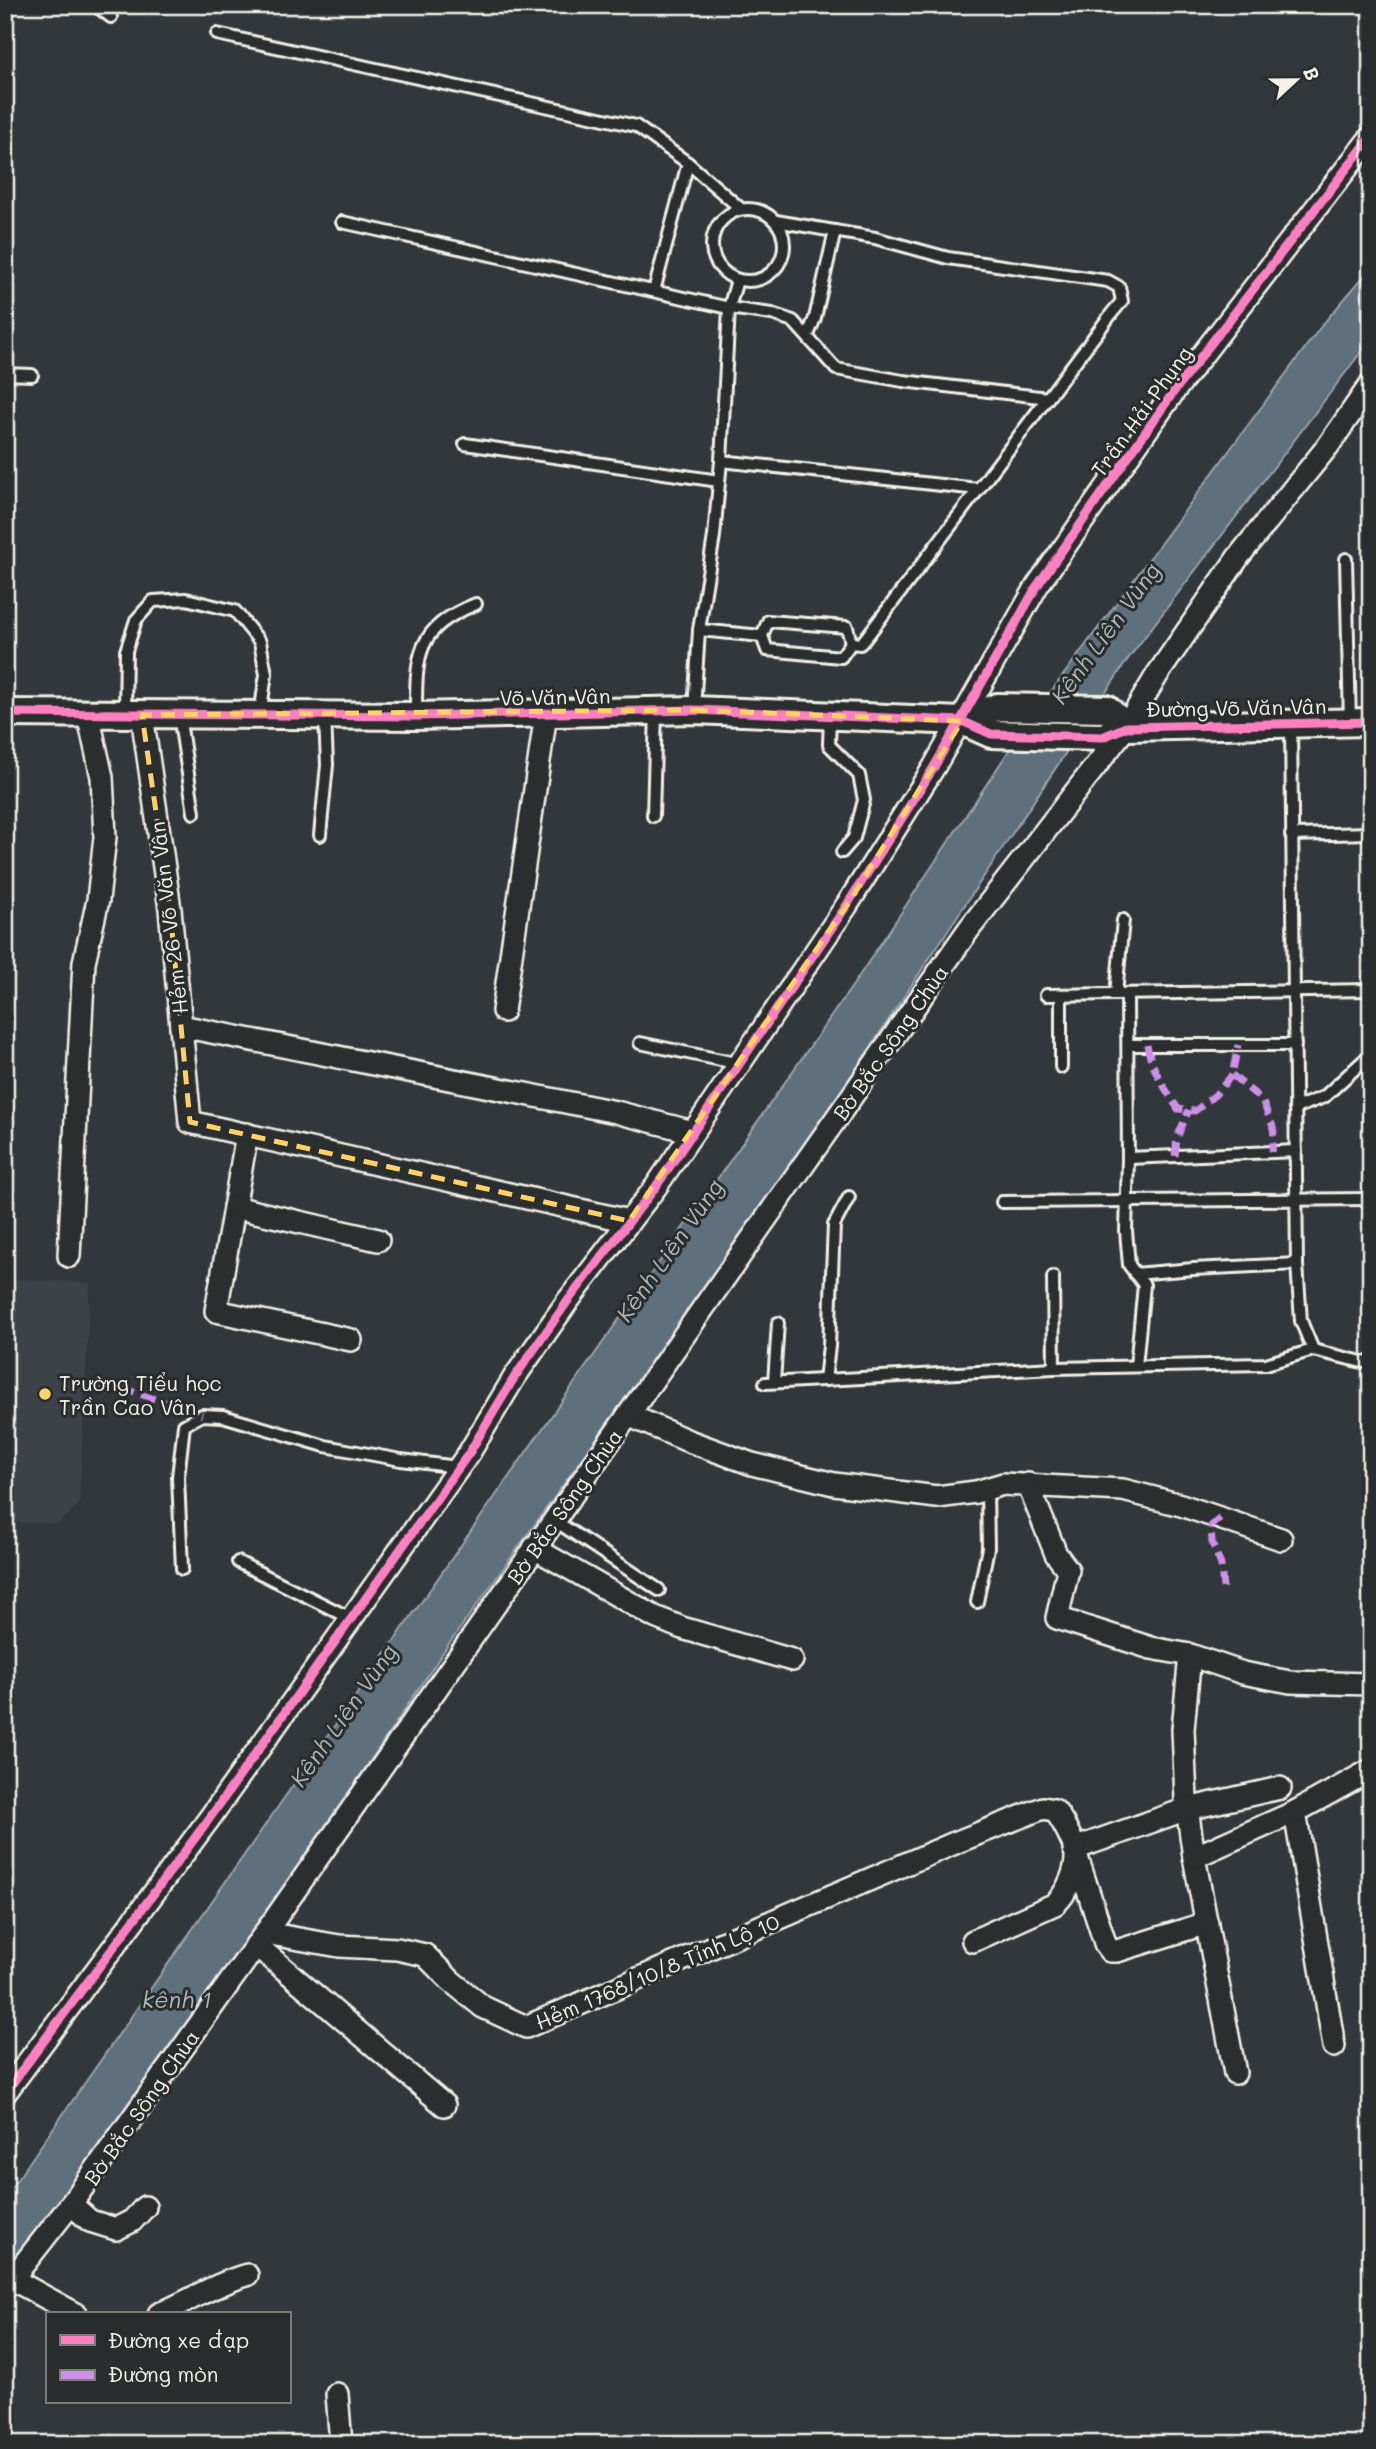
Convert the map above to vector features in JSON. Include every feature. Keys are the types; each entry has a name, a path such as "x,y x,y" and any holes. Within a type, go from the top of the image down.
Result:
{"street":[{"name":"Trần Hải Phụng","path":"5,2093 209,1819 352,1619 458,1467 509,1385 567,1302 629,1221 740,1064 847,905 961,720 1037,586 1175,390 1371,137"},
{"name":"Bờ Bắc Sông Chùa","path":"9,2284 71,2204 260,1939 1112,724 1157,675 1239,556 1328,446 1371,384"},
{"path":"961,720 996,707 1112,724"},
{"name":"Võ Văn Vân","path":"5,713 416,716 694,710 961,720 990,734 1112,724"},
{"path":"503,1011 546,713"},
{"path":"69,1256 84,962 98,900 104,837 102,777 88,714"},
{"name":"Hẻm 26 Võ Văn Vân","path":"133,714 170,909 190,1122 247,1133"},
{"name":"Đường Võ Văn Vân","path":"1112,724 1291,725 1361,722"},
{"path":"181,1026 616,1112 693,1132"},
{"path":"351,1340 216,1311 247,1133 629,1221"},
{"path":"234,1207 378,1240"},
{"path":"628,1415 752,1464 834,1484 937,1497 1003,1484 1123,1490 1181,1505 1281,1539"},
{"path":"1028,1484 1056,1554 1068,1570 1057,1618 1152,1648 1190,1655 1243,1673 1290,1682 1371,1684"},
{"path":"534,1548 655,1617 682,1628 793,1660"},
{"path":"1190,1655 1183,1729 1187,1809 1235,2073"},
{"path":"1194,1857 1295,1812 1371,1770"},
{"path":"1075,1852 1187,1809 1280,1788"},
{"name":"Hẻm 1768/10/8 Tỉnh Lộ 10","path":"260,1939 397,1949 425,1955 483,2007 526,2027 957,1842 1043,1808 1054,1810 1060,1816 1075,1852"},
{"path":"1295,1812 1334,2046"},
{"path":"1075,1852 1105,1946 1110,1951 1207,1923"},
{"path":"973,1941 1055,1904 1065,1895 1069,1886 1075,1852"},
{"path":"260,1939 444,2105"},
{"path":"71,2204 90,2221 116,2229 132,2221 145,2207"},
{"path":"164,2312 188,2302 217,2284 247,2275"},
{"path":"9,2284 72,2312"},
{"path":"337,2395 341,2444"}],"lane":[{"path":"95,5 111,17"},
{"path":"216,34 636,126 688,163 741,209"},
{"path":"654,291 688,163"},
{"path":"776,221 784,239 783,257 772,273 755,281 737,280 721,270 713,252 714,233 724,218 741,209 760,211 776,221 875,238 948,258 1108,281 1119,287 1122,301 866,639 860,644 851,643"},
{"path":"342,222 793,321 836,369 902,381 1048,398"},
{"path":"808,335 815,318 835,231"},
{"path":"694,710 699,630 714,536 721,461 729,308 737,280"},
{"path":"5,374 32,375"},
{"path":"465,444 719,481"},
{"path":"721,461 978,489"},
{"path":"1346,559 1361,722"},
{"path":"133,714 126,651 136,620 153,601 186,599 235,611 260,642 266,674 260,715"},
{"path":"416,716 416,671 421,649 449,615 476,604"},
{"path":"768,621 847,627 851,643 841,657 767,650 762,636 768,621"},
{"path":"699,630 762,636"},
{"path":"653,816 656,711"},
{"path":"179,715 194,813"},
{"path":"320,835 327,765 324,716"},
{"path":"830,717 829,745 859,775 864,800 854,838 842,852"},
{"path":"1291,725 1297,1264 1301,1321 1313,1350"},
{"path":"1292,835 1371,833"},
{"path":"1123,920 1121,994 1128,1045 1126,1231 1129,1265 1144,1285 1136,1366"},
{"path":"1046,995 1371,990"},
{"path":"1061,995 1061,1067"},
{"path":"640,1043 740,1064"},
{"path":"1128,1045 1295,1045"},
{"path":"1295,1108 1324,1097 1371,1054"},
{"path":"1128,1158 1296,1151"},
{"path":"825,1380 834,1225 849,1196"},
{"path":"1002,1202 1371,1199"},
{"path":"1135,1275 1297,1264"},
{"path":"1053,1277 1054,1368"},
{"path":"778,1323 769,1383 1054,1368 1266,1364 1313,1350 1371,1362"},
{"path":"182,1569 178,1477 184,1424 202,1415 223,1416 325,1446 458,1467"},
{"path":"977,1602 988,1548 988,1488"},
{"path":"554,1520 659,1590"},
{"path":"238,1562 352,1619"}],"highlighted area":[{"path":"694,710 962,721 847,905 629,1221 190,1122 170,909 142,715"}],"shaded area":[{"name":"Trường Tiểu học Trần Cao Vân","path":"5,1279 90,1283 79,1504 58,1524 5,1522"}],"water":[{"name":"kênh 1","path":"1371,268 1371,339 1128,659 785,1176 446,1648 197,2019 82,2173 5,2270 5,2197 853,985 1022,731 1322,325"}],"marked path":[{"path":"1147,1045 1155,1070 1178,1109 1195,1111 1215,1095 1232,1075 1238,1045"},
{"path":"1232,1075 1262,1100 1274,1129 1272,1152"},
{"path":"1175,1156 1177,1138 1189,1110"},
{"path":"100,1391 128,1390 202,1415"},
{"path":"1220,1518 1211,1526 1212,1543 1221,1565 1223,1588"}],"cycle path":[{"path":"5,2093 209,1819 469,1453 514,1378 567,1302 655,1188 847,905 934,767 1037,586 1175,390 1371,137"},
{"path":"5,713 416,716 694,710 962,721 991,734 1103,737 1126,727 1371,722"}],"place":[{"name":"Trường Tiểu học Trần Cao Vân","path":"45,1394"}],"water label":[{"name":"Kênh Liên Vùng","path":"1105,633"},
{"name":"Kênh Liên Vùng","path":"669,1250"},
{"name":"Kênh Liên Vùng","path":"343,1715"}]}
